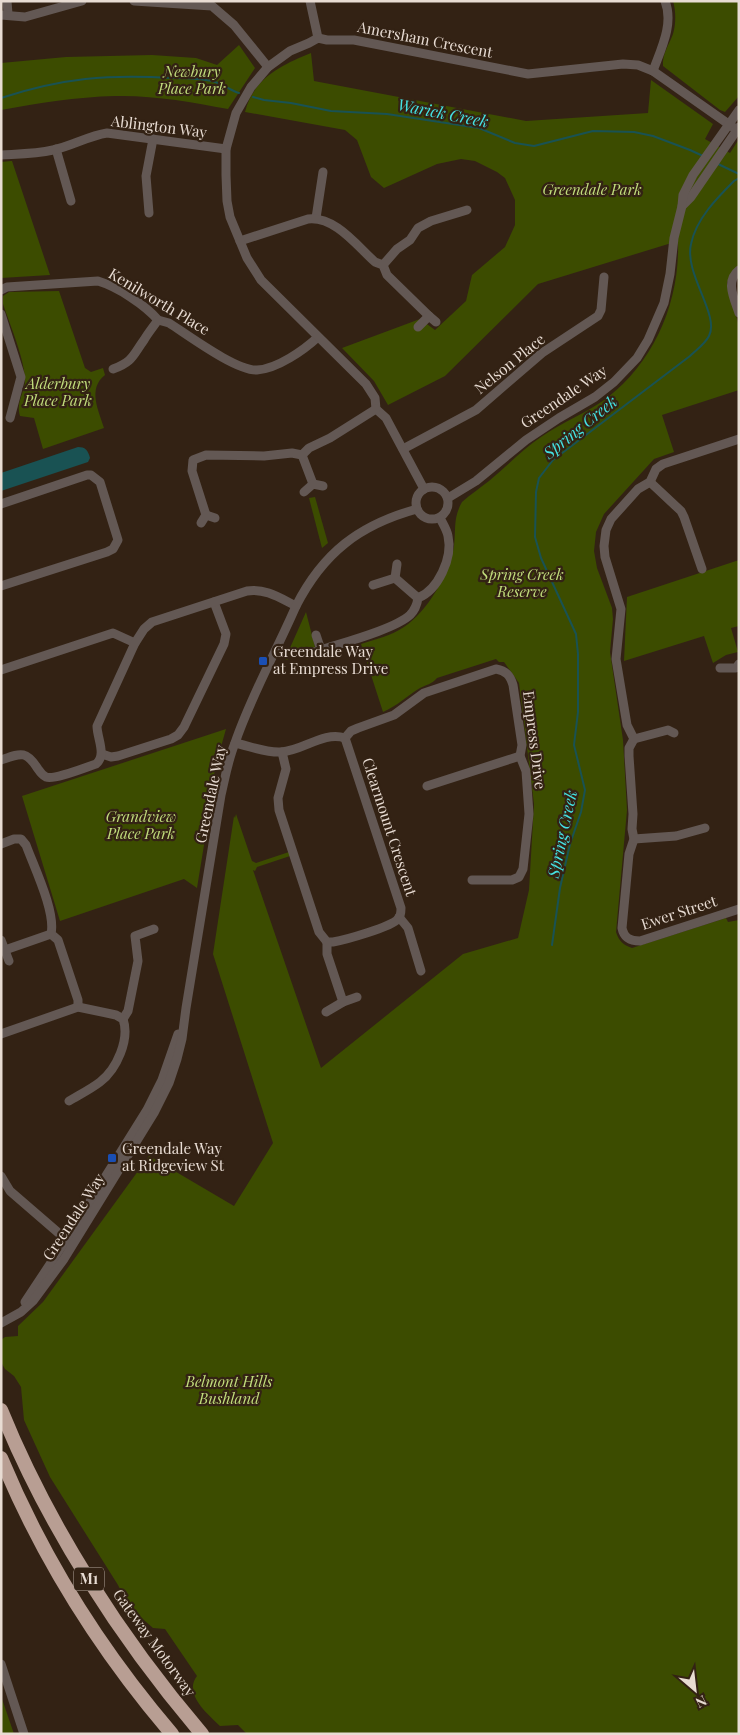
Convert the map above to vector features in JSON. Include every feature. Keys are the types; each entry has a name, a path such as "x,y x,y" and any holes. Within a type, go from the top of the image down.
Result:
{"highway":[{"name":"Gateway Motorway","path":"1,1410 30,1473 84,1571 140,1655 202,1734"},
{"name":"M1","path":"1,1458 40,1540 71,1596 110,1655 172,1734"}],"street":[{"path":"7,1 5,14 25,17 82,1"},
{"path":"134,1 212,4 234,25 268,67"},
{"path":"310,1 318,38 309,44 290,51 268,67 251,87 236,113 226,150 230,217 247,258 261,280 366,384 375,398 376,409 386,418 424,490"},
{"path":"653,70 667,33 668,20 665,1"},
{"name":"Amersham Crescent","path":"318,38 354,40 528,74 638,64 653,70 729,124 738,128"},
{"name":"Greendale Way","path":"715,152 729,124 739,110"},
{"name":"Greendale Way","path":"448,498 482,476 526,440 614,382 636,358 648,340 664,303 683,195 715,152 738,128"},
{"name":"Ablington Way","path":"1,155 56,150 92,135 107,133 226,150"},
{"path":"149,213 146,176 154,139"},
{"path":"56,150 71,201"},
{"path":"316,218 323,172"},
{"path":"383,264 410,240 418,228 431,221 467,210"},
{"path":"240,241 316,218 338,228 375,262 383,264"},
{"path":"383,264 387,275 432,319 418,327"},
{"path":"739,270 733,274 731,281 732,292 739,313"},
{"name":"Nelson Place","path":"403,449 476,410 542,353 598,316 601,310 604,277"},
{"name":"Kenilworth Place","path":"1,290 7,286 98,281 107,284 149,310 158,320 169,323 236,365 257,370 270,367 305,349 318,337"},
{"path":"1,314 21,377 10,418"},
{"path":"113,368 125,365 134,357 158,320"},
{"path":"302,455 309,448 330,438 376,409"},
{"path":"634,739 627,725 616,659 621,610 605,557 606,530 611,519 638,488 650,482 656,469 663,464 739,439"},
{"path":"207,519 192,471 193,460 206,455 264,456 292,453 302,455"},
{"path":"302,455 318,485 304,492"},
{"path":"1,504 87,475 91,476 100,482 118,540 113,549 107,552 1,586"},
{"path":"650,482 684,517 690,548 702,569"},
{"path":"428,487 438,488 446,493 448,507 440,518 429,519 420,514 417,508 417,498 424,490 428,487"},
{"name":"Greendale Way","path":"1,1323 10,1319 70,1242 153,1100 165,1073 186,1008 221,795 235,743 296,606 318,569 347,541 380,521 417,508"},
{"path":"418,598 426,595 436,585 444,569 449,548 448,537 440,518"},
{"path":"394,578 397,564"},
{"path":"394,578 418,598"},
{"path":"373,586 394,578"},
{"path":"1,760 15,755 25,755 30,757 41,774 52,778 96,764 102,754 97,735 97,726 135,643 144,628 152,622 256,589 264,590 296,606"},
{"path":"308,654 403,621 416,608 418,598"},
{"path":"102,754 111,757 118,756 171,739 178,735 184,727 224,644 226,634 214,602"},
{"path":"1,670 113,633 135,643"},
{"path":"316,635 321,650"},
{"path":"720,668 738,669"},
{"name":"Empress Drive","path":"235,743 271,752 282,752 332,736 346,738 351,731 394,715 424,693 496,669 503,671 508,674 514,685 522,744 520,756 526,771 529,814 522,874 512,880 472,880"},
{"path":"634,739 668,730 674,733"},
{"name":"Clearmount Crescent","path":"327,942 339,941 391,924 399,918 401,908 346,738"},
{"path":"634,739 629,756 634,840 676,836 705,828"},
{"path":"282,752 286,769 278,798 279,810 319,932 327,942 327,954 343,1002"},
{"path":"427,786 520,756"},
{"path":"1,844 14,839 21,840 26,845 49,909 53,926 51,934"},
{"name":"Ewer Street","path":"634,840 629,854 622,928 627,938 633,941 640,941 739,909"},
{"path":"399,918 408,928 421,971"},
{"path":"69,1101 101,1082 117,1060 125,1031 123,1018 128,1011 138,961 135,936 154,929"},
{"path":"5,950 51,934"},
{"path":"51,934 58,940 78,1000 78,1007"},
{"path":"1,940 9,962"},
{"path":"326,1012 343,1002 357,997"},
{"path":"1,1034 78,1007 123,1018"},
{"path":"1,1176 10,1191 70,1242"},
{"path":"1,1664 24,1734"}],"green space":[{"path":"673,1 739,1 739,96 725,112 663,66 665,54 675,26"},
{"name":"Newbury Place Park","path":"239,45 255,68 228,109 158,98 115,96 58,101 1,110 1,63 66,57 152,55 196,58 217,65"},
{"name":"Belmont Hills Bushland","path":"311,53 314,81 526,121 648,113 651,80 713,124 705,139 730,153 739,139 739,267 732,272 727,283 739,326 739,390 662,415 674,452 654,459 604,514 596,532 594,551 597,568 612,608 610,652 623,740 627,810 617,935 626,946 632,948 726,918 728,922 739,920 739,1734 247,1734 238,1725 220,1726 204,1710 195,1697 193,1683 197,1676 165,1629 153,1628 129,1607 118,1585 50,1477 24,1420 21,1387 1,1362 1,1340 5,1337 18,1336 18,1326 43,1302 149,1156 234,1206 273,1143 213,954 234,816 235,818 236,814 252,861 256,863 289,852 290,856 257,867 255,871 253,870 321,1068 463,954 518,938 529,890 534,804 519,683 504,662 499,662 496,659 437,678 383,712 361,644 383,637 404,627 429,602 442,580 452,557 456,518 462,502 541,437 607,398 639,366 661,328 674,286 678,241 538,284 445,376 388,405 374,381 342,348 420,319 435,330 466,301 472,275 505,247 515,225 515,200 505,178 475,161 461,159 437,164 384,188 371,177 357,140 345,130 245,112 249,100 261,82 279,68"},
{"path":"12,161 50,275 1,278 1,162"},
{"name":"Alderbury Place Park","path":"59,291 85,368 91,372 103,368 105,375 95,393 97,407 104,428 43,449 34,418 20,416 19,406 25,381 24,373 20,353 3,304 3,296 9,292"},
{"path":"315,497 328,543 322,548 309,498"},
{"path":"739,560 739,626 731,628 738,652 726,655 713,663 704,636 624,661 627,597"},
{"path":"306,612 315,647 293,655 287,660 285,659"},
{"name":"Grandview Place Park","path":"226,729 207,807 204,845 197,888 184,879 60,921 22,796"},
{"path":"1,1696 14,1734 1,1734"}],"water":[{"path":"78,447 84,448 87,451 90,458 88,462 1,491 1,473"}],"waterway":[{"name":"Warick Creek","path":"1,98 44,86 106,77 202,79 213,81 239,93"},
{"name":"Warick Creek","path":"253,97 331,111 387,114 479,128 515,143 534,146 593,131 634,132 653,136 703,156"},
{"name":"Warick Creek","path":"718,164 739,174"},
{"name":"Spring Creek","path":"552,945 560,888 570,844 581,812 585,790 574,745 578,712 576,634 541,558 535,537 536,492 539,478 553,460 690,356 707,339 711,327 710,317 692,268 691,244 702,218 714,202 739,178"}],"place":[{"name":"Greendale Way at Empress Drive","path":"263,661"},
{"name":"Greendale Way at Ridgeview St","path":"112,1158"}],"park label":[{"name":"Greendale Park","path":"592,190"},
{"name":"Spring Creek Reserve","path":"522,584"}]}
